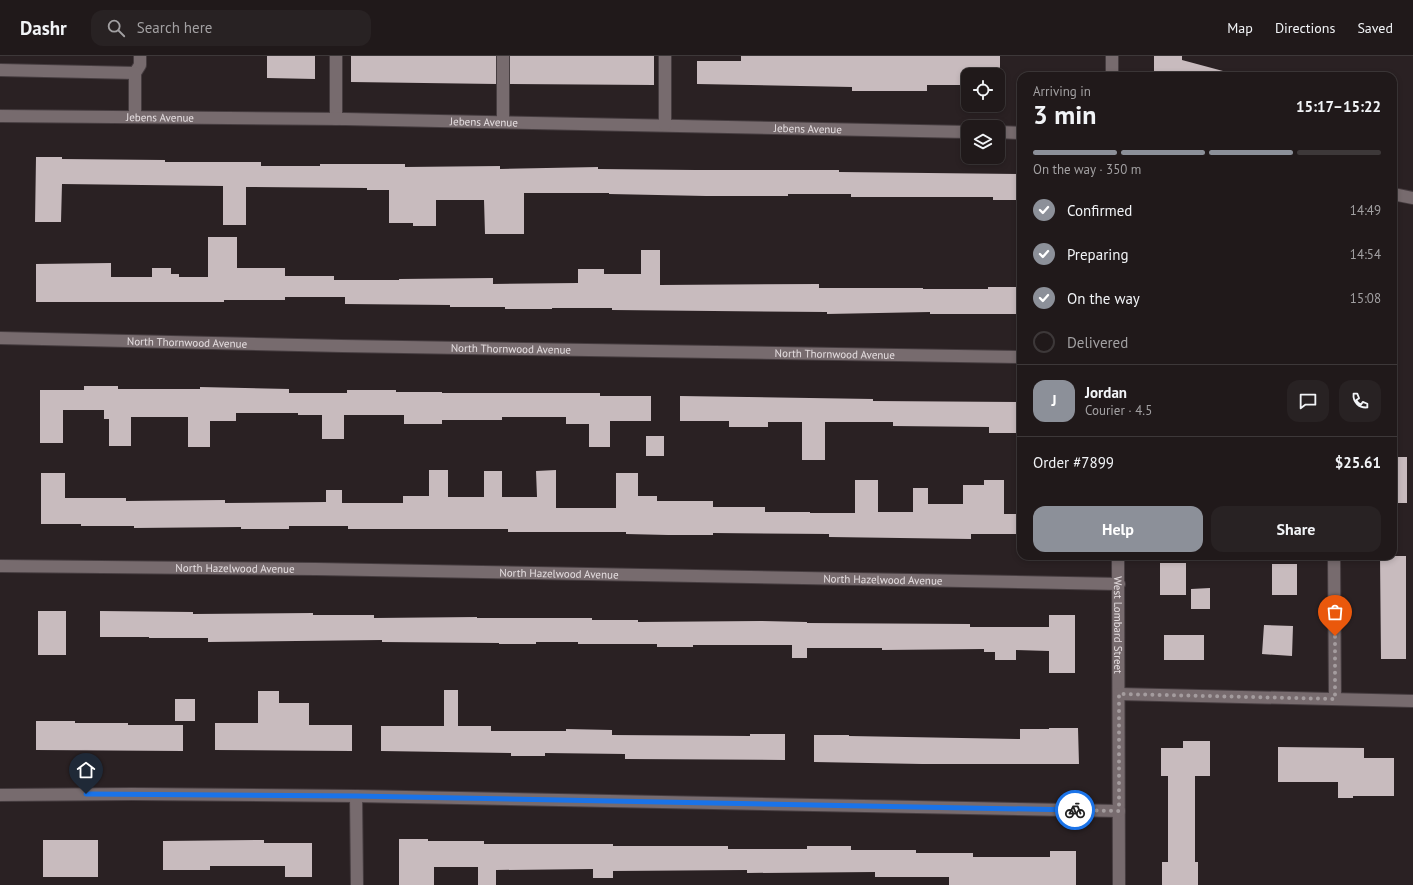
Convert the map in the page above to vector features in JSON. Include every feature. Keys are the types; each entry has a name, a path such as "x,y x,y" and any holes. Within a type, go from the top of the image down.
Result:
{"street":[{"path":"135,117 135,73 140,65 140,56"},
{"path":"336,56 336,119"},
{"path":"503,56 503,122"},
{"path":"665,56 665,125"},
{"path":"1112,56 1112,72"},
{"path":"0,70 135,73"},
{"name":"Jebens Avenue","path":"0,116 336,119 961,132"},
{"path":"1005,132 1017,133"},
{"path":"1397,195 1413,198"},
{"name":"North Thornwood Avenue","path":"0,338 358,346 1017,357"},
{"name":"West Lombard Street","path":"1118,560 1119,885"},
{"path":"1334,560 1335,699"},
{"name":"North Hazelwood Avenue","path":"0,566 316,569 1119,584"},
{"path":"1119,694 1413,701"},
{"path":"0,795 140,794 356,796 1119,811"},
{"path":"356,796 357,885"}],"building":[{"path":"267,56 315,56 315,79 267,78"},
{"path":"351,56 496,56 496,84 351,82"},
{"path":"510,56 654,56 654,85 510,84"},
{"path":"741,56 1000,56 1000,68 961,68 961,85 927,85 927,91 852,91 852,87 697,84 697,61 741,61"},
{"path":"1154,56 1182,56 1182,60 1223,71 1223,72 1154,72"},
{"path":"36,157 62,157 62,159 165,160 165,162 261,162 261,166 405,164 405,167 500,166 500,169 598,167 598,169 839,170 839,172 1017,174 1017,200 993,200 993,197 851,197 851,194 706,196 609,193 524,193 524,234 485,234 484,200 436,200 436,226 413,226 413,223 389,223 389,190 367,190 367,188 246,187 246,225 223,225 223,186 62,184 61,222 35,222"},
{"path":"208,237 237,237 237,268 285,268 285,276 334,276 334,280 493,278 493,284 578,283 578,269 604,269 604,274 641,274 641,250 660,250 660,285 819,284 819,288 923,289 988,289 988,287 1017,287 1017,314 930,314 930,312 827,314 827,312 612,310 612,308 505,309 505,307 450,307 450,305 345,304 345,297 285,297 285,300 224,300 224,302 36,302 36,264 111,263 111,277 152,277 152,268 171,268 171,274 179,274 179,277 208,277"},
{"path":"84,386 118,386 118,389 200,389 200,387 289,389 289,393 347,393 347,390 396,390 396,392 600,393 600,396 651,396 651,421 610,421 610,447 589,447 589,424 566,424 566,417 502,417 502,420 442,420 442,424 404,424 404,415 344,415 344,439 322,439 322,415 298,415 298,413 236,413 236,421 210,421 210,447 188,447 188,417 131,417 131,446 109,446 109,419 104,419 104,410 63,410 63,443 40,443 40,390 84,390"},
{"path":"680,396 873,399 873,401 1017,402 1017,433 989,433 989,427 893,426 893,422 825,422 825,460 802,460 802,422 768,422 768,427 729,427 729,421 680,421"},
{"path":"646,436 664,436 664,456 646,456"},
{"path":"1397,457 1407,457 1407,503 1397,503"},
{"path":"429,470 448,470 448,497 484,497 484,471 502,471 502,497 537,497 536,471 556,470 556,508 616,508 616,473 638,473 638,496 657,496 657,501 713,501 713,507 765,507 765,512 855,513 855,480 878,480 878,512 913,512 913,488 928,488 928,504 963,504 963,485 984,485 984,480 1004,480 1004,514 1017,514 1017,534 971,534 971,539 829,537 829,534 713,533 713,535 668,535 626,534 626,532 508,532 508,529 348,529 348,526 289,526 289,529 241,529 241,527 134,528 134,526 41,524 41,473 65,473 65,498 126,498 126,501 225,500 225,503 326,502 326,490 342,490 342,503 403,503 403,496 429,496"},
{"path":"1397,556 1406,556 1406,659 1381,659 1380,560 1397,560"},
{"path":"1160,563 1186,563 1186,595 1160,595"},
{"path":"1272,564 1297,564 1297,595 1272,595"},
{"path":"1210,588 1210,609 1191,609 1191,589"},
{"path":"38,611 66,611 66,655 38,655"},
{"path":"100,611 193,612 193,614 313,613 313,615 374,615 374,618 592,618 592,620 638,620 638,622 760,621 807,623 970,624 970,627 1049,627 1049,615 1075,615 1075,673 1049,673 1049,651 1016,650 1016,660 995,660 995,652 984,652 984,649 882,650 882,648 807,648 807,658 792,658 792,645 693,645 693,647 657,647 657,644 578,644 578,642 536,642 536,644 499,644 382,642 382,640 208,642 208,638 100,637"},
{"path":"1264,625 1293,626 1292,656 1262,654"},
{"path":"1164,635 1204,635 1204,660 1164,660"},
{"path":"444,690 458,690 458,726 491,726 491,731 566,731 566,729 612,730 612,735 750,736 750,734 785,734 785,760 625,759 625,754 545,753 545,756 511,756 511,753 381,751 381,726 444,726"},
{"path":"258,691 279,691 279,703 309,703 309,725 352,725 352,751 215,750 215,723 258,723"},
{"path":"175,699 195,699 195,721 175,721"},
{"path":"36,721 128,723 128,725 183,725 183,751 36,750"},
{"path":"1078,728 1079,764 814,762 814,735 1020,739 1020,729"},
{"path":"1183,741 1210,741 1210,776 1195,776 1195,862 1198,862 1198,885 1162,885 1162,862 1168,862 1168,776 1161,776 1161,748 1183,748"},
{"path":"1278,747 1364,748 1364,758 1394,758 1394,796 1353,796 1353,798 1338,798 1338,782 1278,782"},
{"path":"399,839 428,839 428,841 484,841 484,844 728,846 728,849 807,849 807,846 851,846 851,850 916,850 916,853 973,853 973,857 1050,857 1050,851 1076,851 1076,885 949,885 949,877 875,877 875,872 747,873 747,870 613,871 613,878 593,878 593,869 496,870 496,885 478,885 478,867 434,867 434,885 399,885"},
{"path":"43,840 98,840 98,877 43,877"},
{"path":"264,840 264,843 312,843 312,877 285,877 285,866 210,866 210,870 163,870 163,841"}],"way so far":[{"path":"1075,810 1119,811 1119,694 1335,699 1335,636"}],"route":[{"path":"86,794 356,796 1075,810"}]}
